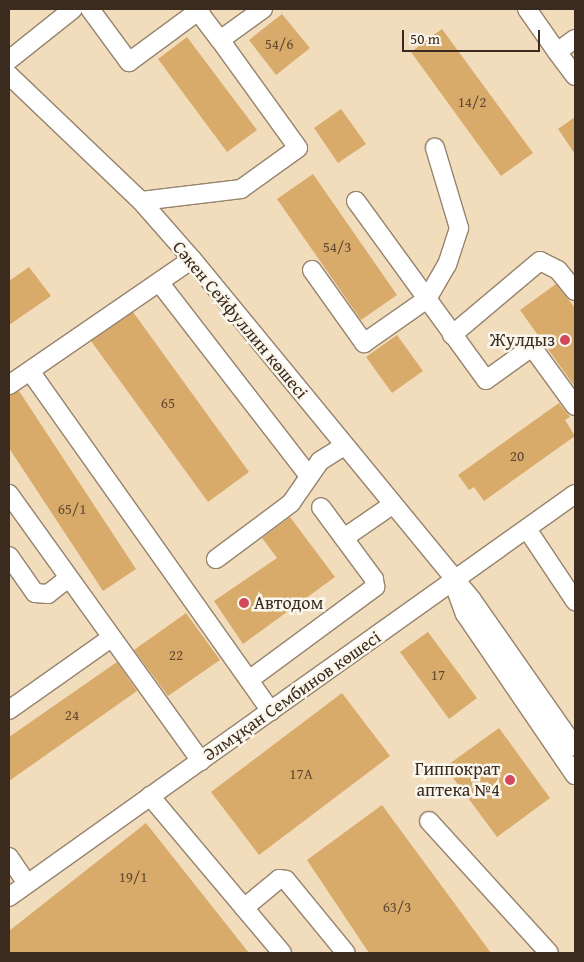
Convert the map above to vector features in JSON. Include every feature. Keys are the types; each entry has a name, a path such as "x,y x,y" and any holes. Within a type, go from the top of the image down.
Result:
{"street":[{"path":"9,60 73,9"},
{"path":"90,9 129,62 200,10 298,148 241,189 141,201"},
{"path":"220,40 263,9"},
{"path":"527,9 575,76"},
{"path":"557,52 575,39"},
{"name":"Сәкен Сейфуллин көшесі","path":"9,75 141,201 192,259 453,581 472,600 575,747"},
{"path":"312,270 364,343 426,299 447,265 460,228 435,148"},
{"path":"356,201 486,380 532,347 575,406"},
{"path":"9,385 192,259"},
{"path":"452,335 540,261 558,270 575,291"},
{"path":"159,282 309,476"},
{"path":"30,371 271,711"},
{"path":"216,559 292,503 320,462 344,446"},
{"path":"9,494 67,579 200,761"},
{"name":"Әлмұқан Сембинов көшесі","path":"9,897 575,494"},
{"path":"344,538 392,505"},
{"path":"249,680 374,591 374,579 320,507"},
{"path":"527,529 575,602"},
{"path":"9,556 35,593 48,594 67,579"},
{"name":"Сәкен Сейфуллин көшесі","path":"453,581 465,614 575,776"},
{"path":"9,710 110,638"},
{"path":"150,796 282,953"},
{"path":"428,822 549,953"},
{"path":"9,857 27,884"},
{"path":"244,908 279,879 286,880 346,953"}],"building":[{"path":"282,14 310,48 276,75 249,40"},
{"path":"442,29 533,153 501,176 411,52"},
{"path":"187,37 257,130 227,152 158,59"},
{"path":"341,109 366,144 338,163 314,128"},
{"path":"575,117 575,154 558,129"},
{"path":"313,174 397,295 361,320 277,199"},
{"path":"29,267 51,296 9,325 9,281"},
{"path":"556,284 575,308 575,387 520,310"},
{"path":"133,312 249,472 208,502 91,341"},
{"path":"397,335 423,371 392,393 366,357"},
{"path":"19,391 136,569 103,591 9,448 9,395"},
{"path":"559,403 570,417 565,420 575,436 484,501 474,487 469,490 458,475"},
{"path":"290,517 335,577 243,644 214,601 277,558 262,538"},
{"path":"186,613 220,660 168,696 134,650"},
{"path":"428,632 477,698 449,719 400,652"},
{"path":"117,662 137,691 9,781 9,737"},
{"path":"342,693 390,756 259,855 211,792"},
{"path":"499,728 550,798 497,837 445,767"},
{"path":"382,805 491,953 369,953 307,860"},
{"path":"146,823 249,953 9,953 9,931"}],"place":[{"name":"Жулдыз","path":"565,340"},
{"name":"Автодом","path":"244,603"},
{"name":"Гиппократ аптека №4","path":"510,780"}]}
